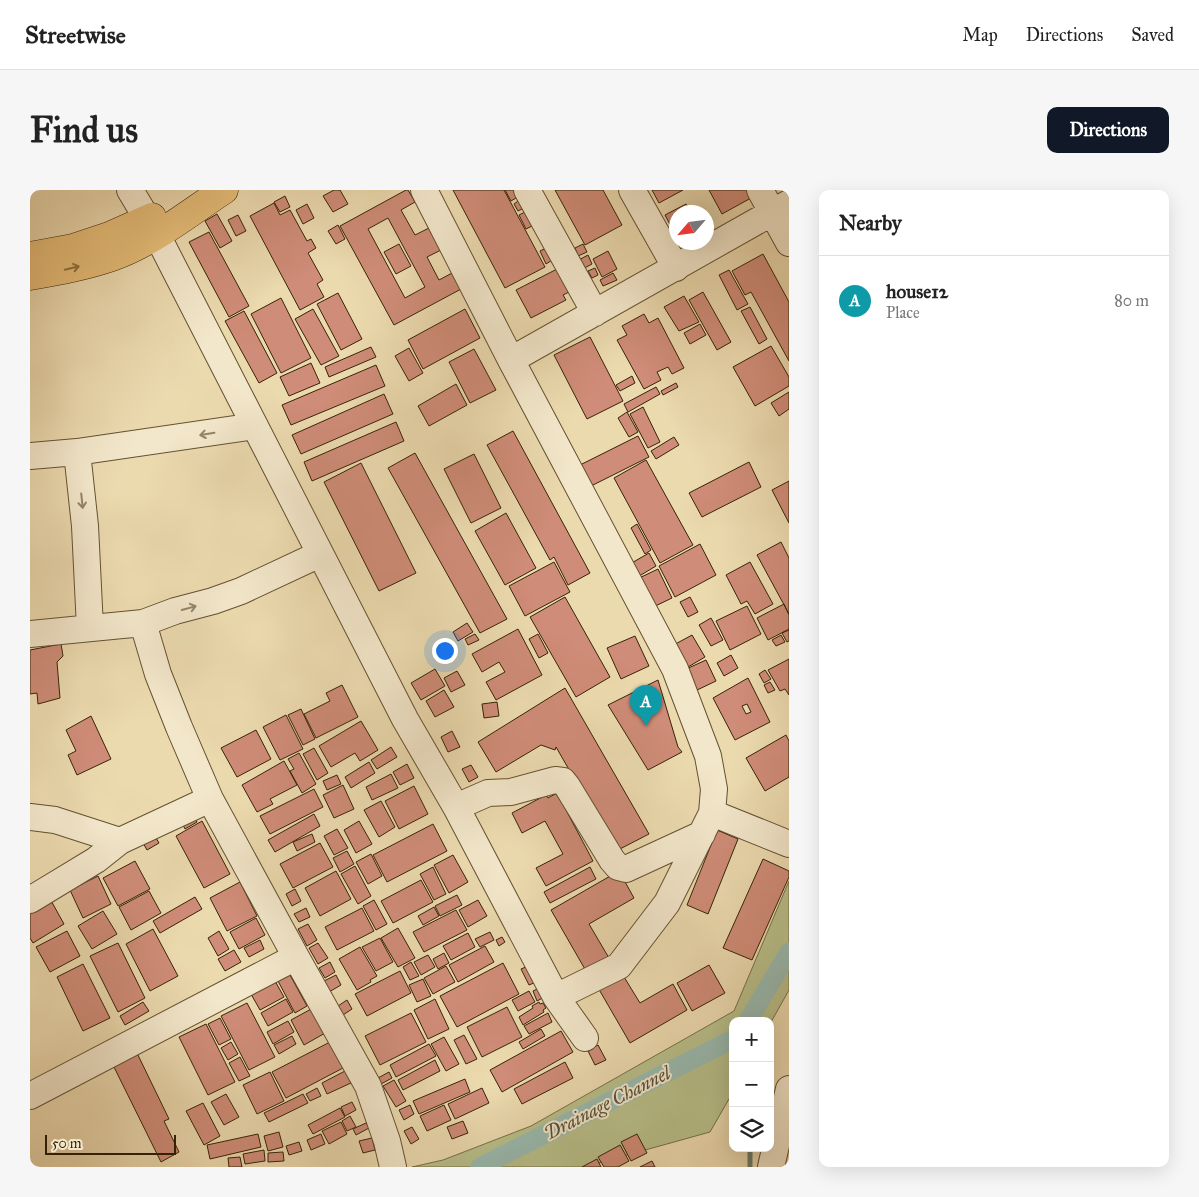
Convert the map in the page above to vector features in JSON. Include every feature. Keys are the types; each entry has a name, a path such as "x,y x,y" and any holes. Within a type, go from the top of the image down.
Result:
{"main road":[{"path":"153,227 193,190"},
{"path":"30,276 76,267 111,246 153,227 224,190"},
{"path":"30,256 73,248 111,246"}],"street":[{"path":"130,190 153,227 405,719 456,807 556,997 585,1038"},
{"path":"424,190 511,360 675,669 708,756 714,789 707,824 667,903 619,966 556,997"},
{"path":"528,190 595,313"},
{"path":"632,190 676,268"},
{"path":"760,190 781,208 789,243"},
{"path":"511,360 781,208"},
{"path":"30,456 77,452 255,426"},
{"path":"77,452 85,526 90,628"},
{"path":"30,634 143,623 241,591 320,554"},
{"path":"143,623 158,674 210,799 368,1086 387,1140 393,1167"},
{"path":"456,807 488,793 511,792 555,780 563,781 612,860 618,867 626,869 707,824 789,844"},
{"path":"30,900 96,860 120,841 210,799"},
{"path":"30,818 55,820 120,841"},
{"path":"30,1096 296,957"},
{"path":"771,1167 789,1089"}],"green space":[{"path":"789,881 789,990 774,1017 729,1017 729,1099 710,1132 584,1167 412,1167 443,1160 531,1126 734,1011"}],"building":[{"path":"334,190 340,190 348,204 333,212 323,196"},
{"path":"408,190 415,202 401,210 415,235 429,228 441,250 427,257 439,280 454,272 463,288 394,325 340,226","holes":["388,218 425,287 405,298 368,229"]},
{"path":"453,190 504,190 545,267 505,288"},
{"path":"505,190 518,190 521,195 511,201"},
{"path":"555,190 603,190 622,225 585,245"},
{"path":"652,190 683,190 659,203"},
{"path":"709,190 747,190 751,198 722,214"},
{"path":"285,196 290,207 280,212 274,202"},
{"path":"521,199 526,207 518,211 514,204"},
{"path":"274,203 280,215 290,210 307,241 311,239 316,248 308,253 323,280 317,284 324,297 300,310 250,216"},
{"path":"307,204 314,218 303,224 296,210"},
{"path":"529,210 536,224 526,229 519,215"},
{"path":"669,213 669,223 665,215"},
{"path":"217,214 232,241 220,248 205,221"},
{"path":"238,215 246,231 236,236 228,220"},
{"path":"338,225 345,239 336,244 328,231"},
{"path":"209,232 249,306 229,317 189,242"},
{"path":"399,244 411,266 396,274 384,252"},
{"path":"583,244 587,252 578,256 575,248"},
{"path":"548,247 554,259 546,264 540,251"},
{"path":"608,251 617,269 602,277 593,259"},
{"path":"763,254 789,302 789,361 751,292 745,295 732,271"},
{"path":"588,255 592,264 579,271 575,262"},
{"path":"561,267 573,290 563,295 566,300 531,318 516,290"},
{"path":"595,268 598,275 592,278 588,271"},
{"path":"729,270 748,304 737,310 719,275"},
{"path":"613,273 617,280 603,286 600,280"},
{"path":"703,292 731,342 717,350 689,300"},
{"path":"338,293 362,339 341,350 317,304"},
{"path":"684,296 699,322 679,331 664,307"},
{"path":"281,298 311,358 281,373 251,314"},
{"path":"750,307 767,339 759,344 741,311"},
{"path":"313,309 339,356 321,365 295,319"},
{"path":"465,309 480,338 423,369 408,340"},
{"path":"244,311 277,373 259,383 225,321"},
{"path":"644,314 649,323 658,318 684,368 672,374 668,367 657,372 661,380 644,389 617,340 627,335 622,326"},
{"path":"700,324 706,335 690,344 684,333"},
{"path":"590,337 623,401 587,419 554,355"},
{"path":"771,346 789,377 789,386 755,406 733,367"},
{"path":"371,347 376,357 329,377 325,367"},
{"path":"409,348 423,373 409,381 395,356"},
{"path":"474,349 496,390 470,403 449,362"},
{"path":"311,363 320,383 289,396 280,377"},
{"path":"376,365 385,386 291,425 282,405"},
{"path":"632,376 635,383 620,391 616,385"},
{"path":"676,383 678,387 663,395 661,391"},
{"path":"456,384 467,405 429,426 418,406"},
{"path":"656,387 660,394 628,412 624,404"},
{"path":"789,392 789,409 779,416 771,403"},
{"path":"384,394 393,414 301,454 292,435"},
{"path":"643,407 660,442 648,448 630,414"},
{"path":"627,412 638,432 629,437 618,418"},
{"path":"396,422 404,441 312,481 304,462"},
{"path":"513,431 590,573 568,585 554,557 550,560 487,445"},
{"path":"638,436 649,457 589,487 578,466"},
{"path":"674,437 679,445 656,459 651,451"},
{"path":"415,453 507,619 480,633 388,468"},
{"path":"474,454 501,508 471,523 444,469"},
{"path":"646,460 693,545 660,563 614,478"},
{"path":"749,462 761,487 702,517 689,493"},
{"path":"361,463 416,573 379,591 324,482"},
{"path":"789,481 789,523 772,490"},
{"path":"506,513 536,568 505,585 475,531"},
{"path":"637,524 651,550 645,554 631,528"},
{"path":"781,542 789,558 789,614 757,555"},
{"path":"700,544 716,575 675,597 659,566"},
{"path":"649,553 656,566 631,581 623,568"},
{"path":"554,562 570,592 525,616 509,586"},
{"path":"750,562 773,604 755,614 747,601 741,604 726,575"},
{"path":"658,569 672,598 647,610 633,581"},
{"path":"565,597 610,677 576,697 530,617"},
{"path":"690,597 698,612 688,617 680,602"},
{"path":"784,604 789,615 789,629 768,640 757,618"},
{"path":"747,606 761,634 730,650 716,621"},
{"path":"711,618 723,640 711,646 699,625"},
{"path":"467,623 473,632 458,641 453,632"},
{"path":"518,629 542,675 496,700 486,682 505,672 499,662 482,672 472,654"},
{"path":"789,630 789,641 787,642 782,633"},
{"path":"475,634 479,640 468,645 465,639"},
{"path":"538,634 548,653 539,658 529,639"},
{"path":"692,635 705,657 683,670 670,647"},
{"path":"781,635 785,642 776,646 772,640"},
{"path":"635,636 649,666 621,679 607,648"},
{"path":"61,644 63,656 57,662 60,698 38,704 37,693 30,694 30,650"},
{"path":"731,655 738,668 724,676 717,663"},
{"path":"789,659 789,695 785,689 780,691 768,670"},
{"path":"706,660 716,681 695,691 684,670"},
{"path":"435,669 445,686 421,700 411,683"},
{"path":"765,670 771,679 764,683 759,674"},
{"path":"457,671 465,685 451,692 444,678"},
{"path":"748,678 770,722 735,740 713,698","holes":["747,704 751,712 746,714 742,706"]},
{"path":"658,680 678,747 682,752 648,770 608,705"},
{"path":"770,682 775,690 768,693 764,685"},
{"path":"342,685 358,717 316,738 304,714 330,701 326,693"},
{"path":"565,688 649,834 616,851 556,747 555,750 541,745 496,772 478,742"},
{"path":"444,690 454,707 435,717 426,701"},
{"path":"497,702 499,716 484,718 482,704"},
{"path":"301,709 315,739 303,745 288,715"},
{"path":"286,715 303,749 280,760 263,727"},
{"path":"91,716 111,759 77,775 68,755 76,751 66,730"},
{"path":"361,721 378,750 360,761 355,753 331,767 319,746"},
{"path":"256,730 271,759 237,777 221,748"},
{"path":"452,731 460,747 448,752 441,737"},
{"path":"786,735 789,741 789,777 765,791 746,758"},
{"path":"391,747 397,757 377,769 371,760"},
{"path":"314,748 328,773 317,780 303,754"},
{"path":"299,753 316,784 302,793 290,771 294,769 288,759"},
{"path":"284,761 297,785 270,799 273,804 257,812 242,785"},
{"path":"369,762 375,773 351,788 345,777"},
{"path":"407,764 414,778 400,785 393,772"},
{"path":"471,765 478,777 469,782 462,769"},
{"path":"391,774 398,788 372,800 366,787"},
{"path":"337,775 341,784 327,790 323,781"},
{"path":"343,785 354,809 334,818 323,795"},
{"path":"414,786 428,814 399,829 385,801"},
{"path":"314,789 323,807 270,834 260,816"},
{"path":"557,793 593,861 546,886 536,868 563,854 545,821 522,833 512,813 546,795 548,798"},
{"path":"381,801 395,827 379,837 364,810"},
{"path":"193,814 197,822 185,829 181,821"},
{"path":"314,814 320,826 275,852 268,840"},
{"path":"202,821 230,874 204,888 176,836"},
{"path":"359,821 372,844 356,853 344,830"},
{"path":"433,824 447,851 387,882 373,855"},
{"path":"151,829 159,843 147,850 139,836"},
{"path":"337,829 348,848 334,855 324,836"},
{"path":"717,830 738,839 708,914 687,905"},
{"path":"312,834 315,842 297,851 293,842"},
{"path":"320,843 333,867 293,888 280,864"},
{"path":"347,851 354,864 340,872 333,858"},
{"path":"371,854 382,876 368,884 356,862"},
{"path":"453,855 468,882 449,893 434,865"},
{"path":"763,859 789,871 789,877 752,960 723,948"},
{"path":"135,861 150,889 118,906 103,878"},
{"path":"355,866 371,896 358,904 341,874"},
{"path":"433,867 446,894 434,900 420,874"},
{"path":"590,867 596,879 550,903 544,892"},
{"path":"336,871 351,899 320,916 305,888"},
{"path":"619,871 634,898 589,924 609,958 586,971 551,910"},
{"path":"98,876 111,904 83,918 70,890"},
{"path":"421,880 433,902 393,923 381,901"},
{"path":"240,882 257,916 227,931 210,898"},
{"path":"295,889 301,901 292,906 286,894"},
{"path":"149,891 161,913 131,930 119,907"},
{"path":"457,895 462,905 440,916 435,906"},
{"path":"49,897 64,924 33,943 30,938 30,908"},
{"path":"195,897 202,909 160,933 153,921"},
{"path":"374,900 387,924 376,930 363,906"},
{"path":"478,900 487,916 468,927 459,910"},
{"path":"434,907 439,916 423,925 418,916"},
{"path":"306,908 310,917 299,922 294,914"},
{"path":"362,908 374,931 337,950 325,927"},
{"path":"456,910 467,930 424,952 413,932"},
{"path":"103,911 117,934 92,949 78,926"},
{"path":"256,918 265,935 239,949 230,932"},
{"path":"308,924 317,940 307,946 298,929"},
{"path":"398,928 415,958 398,967 381,938"},
{"path":"153,929 178,976 150,991 126,944"},
{"path":"67,931 80,956 50,972 36,947"},
{"path":"219,931 229,949 218,956 208,938"},
{"path":"490,932 494,940 480,947 475,939"},
{"path":"468,933 475,947 451,960 443,946"},
{"path":"502,937 505,942 499,946 496,940"},
{"path":"380,938 393,962 376,971 362,947"},
{"path":"260,940 264,949 249,957 244,948"},
{"path":"118,943 145,998 118,1012 90,956"},
{"path":"318,943 328,958 318,964 309,948"},
{"path":"485,946 494,962 458,982 449,965"},
{"path":"360,947 377,976 357,990 339,959"},
{"path":"234,950 241,962 225,971 218,959"},
{"path":"444,953 449,963 438,969 433,959"},
{"path":"428,955 435,967 421,975 414,962"},
{"path":"330,962 335,972 325,978 319,968"},
{"path":"411,962 419,976 410,980 403,967"},
{"path":"503,963 519,994 457,1027 440,996"},
{"path":"83,964 110,1018 83,1031 57,977"},
{"path":"533,964 541,980 529,985 521,969"},
{"path":"709,965 725,993 692,1011 677,983"},
{"path":"446,966 455,982 433,994 424,978"},
{"path":"400,971 411,993 367,1016 355,994"},
{"path":"621,972 640,1003 673,984 687,1010 630,1043 597,986"},
{"path":"290,975 307,1006 295,1013 278,981"},
{"path":"336,975 341,985 329,992 324,981"},
{"path":"423,979 431,996 417,1002 409,985"},
{"path":"275,981 284,997 260,1010 251,994"},
{"path":"546,985 550,994 537,1001 533,991"},
{"path":"529,991 535,1002 518,1011 512,1000"},
{"path":"286,999 293,1012 268,1026 261,1013"},
{"path":"435,999 449,1029 428,1039 414,1010"},
{"path":"347,1000 352,1009 343,1015 338,1006"},
{"path":"143,1002 149,1011 125,1025 120,1016"},
{"path":"539,1002 540,1004 543,1003 546,1008 543,1010 544,1012 523,1025 519,1017"},
{"path":"247,1003 275,1057 249,1070 221,1016"},
{"path":"507,1007 522,1037 482,1057 467,1027"},
{"path":"313,1008 327,1032 304,1045 291,1020"},
{"path":"411,1013 426,1042 380,1065 365,1036"},
{"path":"548,1013 552,1022 529,1034 524,1026"},
{"path":"220,1018 231,1039 219,1045 208,1024"},
{"path":"288,1021 294,1032 273,1044 267,1032"},
{"path":"206,1024 235,1082 208,1095 179,1037"},
{"path":"541,1029 545,1036 523,1049 519,1042"},
{"path":"561,1031 573,1052 502,1092 490,1070"},
{"path":"464,1035 477,1059 466,1064 454,1040"},
{"path":"292,1036 296,1044 279,1054 274,1045"},
{"path":"444,1037 459,1064 446,1071 431,1044"},
{"path":"231,1042 238,1054 228,1060 221,1048"},
{"path":"330,1042 343,1068 286,1098 272,1072"},
{"path":"429,1044 436,1056 396,1077 390,1065"},
{"path":"598,1045 606,1060 595,1065 588,1051"},
{"path":"136,1051 169,1119 164,1121 179,1152 161,1162 112,1063"},
{"path":"240,1057 250,1076 239,1081 229,1063"},
{"path":"435,1060 440,1071 403,1090 398,1080"},
{"path":"565,1062 573,1078 522,1104 514,1089"},
{"path":"345,1071 351,1083 327,1094 322,1083"},
{"path":"270,1072 284,1101 257,1114 243,1085"},
{"path":"389,1072 392,1078 381,1084 378,1078"},
{"path":"465,1079 470,1092 419,1114 413,1101"},
{"path":"394,1080 406,1101 396,1107 383,1086"},
{"path":"317,1088 321,1096 310,1101 306,1094"},
{"path":"482,1088 489,1103 455,1119 448,1104"},
{"path":"226,1094 239,1117 224,1125 211,1102"},
{"path":"303,1094 308,1103 269,1122 264,1113"},
{"path":"352,1102 356,1110 345,1116 341,1107"},
{"path":"203,1103 220,1136 204,1145 186,1111"},
{"path":"410,1105 414,1114 404,1120 399,1110"},
{"path":"444,1105 451,1120 427,1131 420,1116"},
{"path":"340,1108 345,1117 313,1134 308,1125"},
{"path":"350,1116 356,1127 347,1131 342,1121"},
{"path":"463,1121 468,1133 452,1139 447,1127"},
{"path":"341,1122 347,1134 329,1144 322,1131"},
{"path":"366,1123 369,1128 356,1135 353,1129"},
{"path":"412,1127 419,1139 411,1144 404,1131"},
{"path":"279,1132 283,1147 268,1151 264,1136"},
{"path":"258,1134 261,1147 210,1159 207,1145"},
{"path":"321,1134 325,1144 311,1150 307,1140"},
{"path":"637,1134 647,1153 631,1161 621,1142"},
{"path":"372,1138 375,1150 363,1153 359,1141"},
{"path":"299,1142 302,1151 289,1155 286,1146"},
{"path":"620,1145 629,1161 618,1167 604,1167 598,1157"},
{"path":"264,1150 265,1161 245,1164 243,1154"},
{"path":"283,1152 284,1161 268,1162 268,1153"},
{"path":"240,1157 242,1167 229,1167 228,1158"},
{"path":"597,1159 601,1167 582,1167"},
{"path":"652,1161 655,1167 640,1167"}],"waterway":[{"name":"Drainage Channel","path":"750,1017 789,952"},
{"name":"Drainage Channel","path":"480,1167 729,1041"},
{"path":"750,1152 750,1167"}],"place":[{"name":"house12","path":"646,726"}]}
